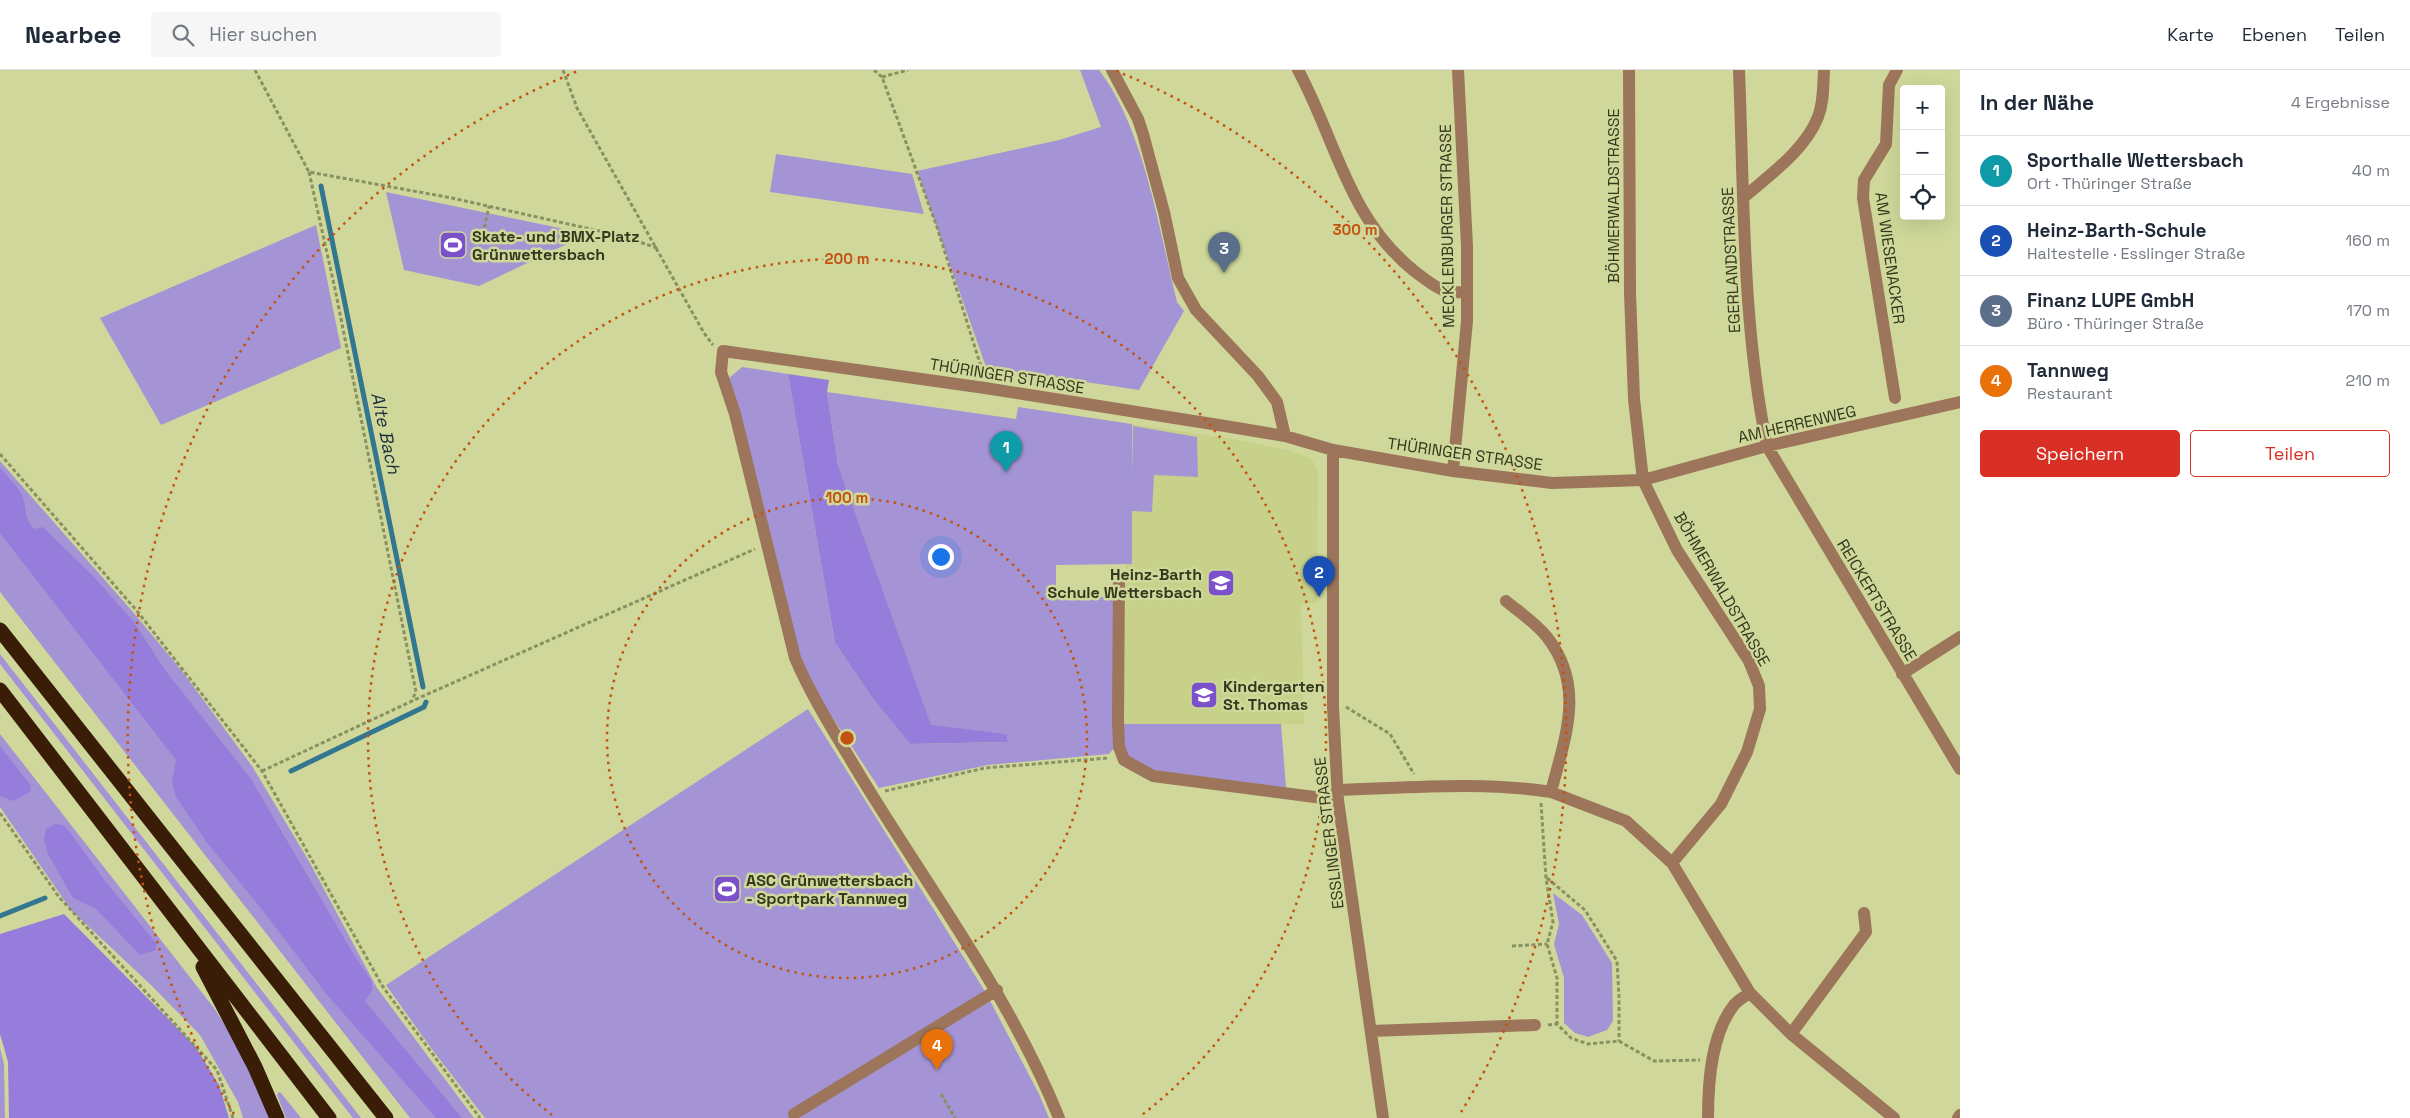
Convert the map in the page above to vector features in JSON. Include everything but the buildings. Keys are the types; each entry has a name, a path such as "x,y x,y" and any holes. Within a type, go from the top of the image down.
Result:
{"highway":[{"path":"0,630 386,1118"},
{"path":"0,690 329,1118"},
{"path":"188,937 255,1067 277,1118"}],"street":[{"path":"1112,70 1138,119 1143,134 1164,212 1178,278 1196,310 1258,376 1277,402 1285,436"},
{"path":"1298,70 1349,188 1370,223 1400,259 1421,276 1445,291 1467,292"},
{"name":"MECKLENBURGER STRASSE","path":"1453,471 1467,321 1458,70"},
{"name":"BÖHMERWALDSTRASSE","path":"1629,70 1630,292 1634,398 1643,480 1677,550 1748,661 1759,686 1760,709 1747,752 1721,804 1672,863"},
{"name":"EGERLANDSTRASSE","path":"1739,70 1750,323 1760,412 1767,446"},
{"path":"1744,197 1790,158 1818,117 1823,94 1824,70"},
{"name":"AM WIESENACKER","path":"1895,398 1862,198 1864,180 1886,144 1889,85 1897,70"},
{"path":"724,351 721,372 735,414 795,658 807,687 872,795 997,990 1048,1090 1058,1118"},
{"name":"THÜRINGER STRASSE","path":"724,351 985,388 1285,436 1333,450 1453,471 1552,483 1574,484 1643,480"},
{"name":"AM HERRENWEG","path":"1643,480 1767,446 1960,402"},
{"name":"REICKERTSTRASSE","path":"1767,446 1960,769"},
{"name":"ESSLINGER STRASSE","path":"1333,450 1332,707 1338,795 1383,1118"},
{"path":"1119,579 1118,721 1119,747 1124,760 1153,776 1338,795 1421,788 1546,791 1626,821 1672,863 1750,993 1791,1034 1894,1118"},
{"path":"1506,601 1546,635 1560,657 1567,674 1570,695 1569,721 1546,791"},
{"path":"1902,674 1960,637"},
{"path":"1791,1034 1866,932 1864,913"},
{"path":"794,1114 997,990"},
{"path":"1708,1118 1713,1060 1723,1026 1735,1004 1750,993"},
{"path":"1371,1031 1535,1025"}],"path":[{"path":"255,70 309,172 335,289 416,692 412,701"},
{"path":"563,70 577,108 710,342 724,351"},
{"path":"874,70 882,77 937,227 984,372 985,388"},
{"path":"882,77 908,70"},
{"path":"309,172 488,206 622,236 657,248"},
{"path":"483,234 488,206"},
{"path":"0,454 137,611 262,771 383,987 480,1118"},
{"path":"262,771 412,701 767,544"},
{"path":"1332,707 1347,707 1390,734 1411,766 1421,788"},
{"path":"872,795 986,768 1113,758 1124,760"},
{"path":"1546,791 1546,878 1553,922 1547,944 1557,978 1557,1024 1571,1038 1588,1044 1619,1041 1654,1061 1713,1060"},
{"path":"0,813 59,897 217,1070 233,1118"},
{"path":"1546,878 1585,910 1617,961 1620,997 1619,1041"},
{"path":"1512,946 1547,944"},
{"path":"1535,1025 1557,1024"},
{"path":"941,1094 955,1118"}],"shaded area":[{"path":"1080,70 1099,70 1115,94 1128,121 1148,181 1177,302 1184,311 1139,390 986,367 917,171 1059,140 1101,127"},
{"path":"776,154 912,174 924,214 770,192"},
{"path":"386,192 588,234 479,286 404,270"},
{"path":"316,225 341,348 161,425 100,318"},
{"path":"742,367 788,374 835,643 873,699 910,744 1008,742 1007,734 931,726 838,465 827,392 1016,419 1018,407 1132,424 1132,476 1133,426 1197,437 1198,477 1154,475 1152,512 1132,511 1132,564 1056,565 1056,596 1115,597 1114,748 1109,754 988,765 879,788 809,682 797,657 728,379"},
{"path":"788,374 829,380 827,392 838,465 931,725 1007,734 1008,742 910,744 873,699 835,643"},
{"name":"Heinz-Barth Schule Wettersbach","path":"1132,424 1233,439 1291,451 1311,458 1318,472 1317,603 1301,604 1304,724 1123,724 1126,564 1132,564"},
{"path":"0,461 133,612 182,671 252,766 310,863 377,988 474,1118 410,1118 0,592"},
{"path":"0,468 21,493 28,521 31,525 35,529 43,527 93,576 133,621 165,670 251,779 351,950 372,982 372,990 365,1001 462,1118 436,1118 328,996 260,907 208,844 176,797 172,782 176,760 0,533"},
{"path":"0,654 361,1118 353,1118 309,1062 0,664"},
{"name":"ASC Grünwettersbach - Sportpark Tannweg","path":"808,709 986,993 1039,1094 1049,1118 485,1118 431,1048 386,985"},
{"path":"1123,724 1281,724 1286,788 1156,773 1128,757 1123,749"},
{"path":"0,734 214,1008 237,1044 270,1118 243,1118 238,1102 200,1035 151,985 71,910 0,807"},
{"path":"0,746 31,786 30,792 13,801 0,796"},
{"path":"55,824 63,825 70,832 105,881 156,943 156,950 140,955 96,909 73,898 48,854 44,840 46,829"},
{"path":"1553,893 1582,915 1612,963 1613,1021 1607,1030 1588,1037 1575,1033 1564,1023 1564,978 1554,944 1559,924"},
{"path":"64,914 195,1046 219,1085 229,1118 9,1118 8,1062 0,1034 0,934"},
{"path":"0,1048 4,1064 5,1118 0,1118"},
{"path":"279,1092 301,1118 286,1118 277,1095"}],"waterway":[{"name":"Alte Bach","path":"321,186 423,687"},
{"name":"Alte Bach","path":"291,771 424,707 426,702"},
{"name":"Alte Bach","path":"0,916 45,898"}],"place":[{"name":"Skate- und BMX-Platz Grünwettersbach","path":"453,245"},
{"name":"Finanz LUPE GmbH","path":"1224,273"},
{"name":"Sporthalle Wettersbach","path":"1006,472"},
{"name":"Heinz-Barth Schule Wettersbach","path":"1221,583"},
{"name":"Heinz-Barth-Schule","path":"1319,597"},
{"name":"Kindergarten St. Thomas","path":"1204,695"},
{"name":"ASC Grünwettersbach - Sportpark Tannweg","path":"727,889"},
{"name":"Tannweg","path":"937,1070"}]}
